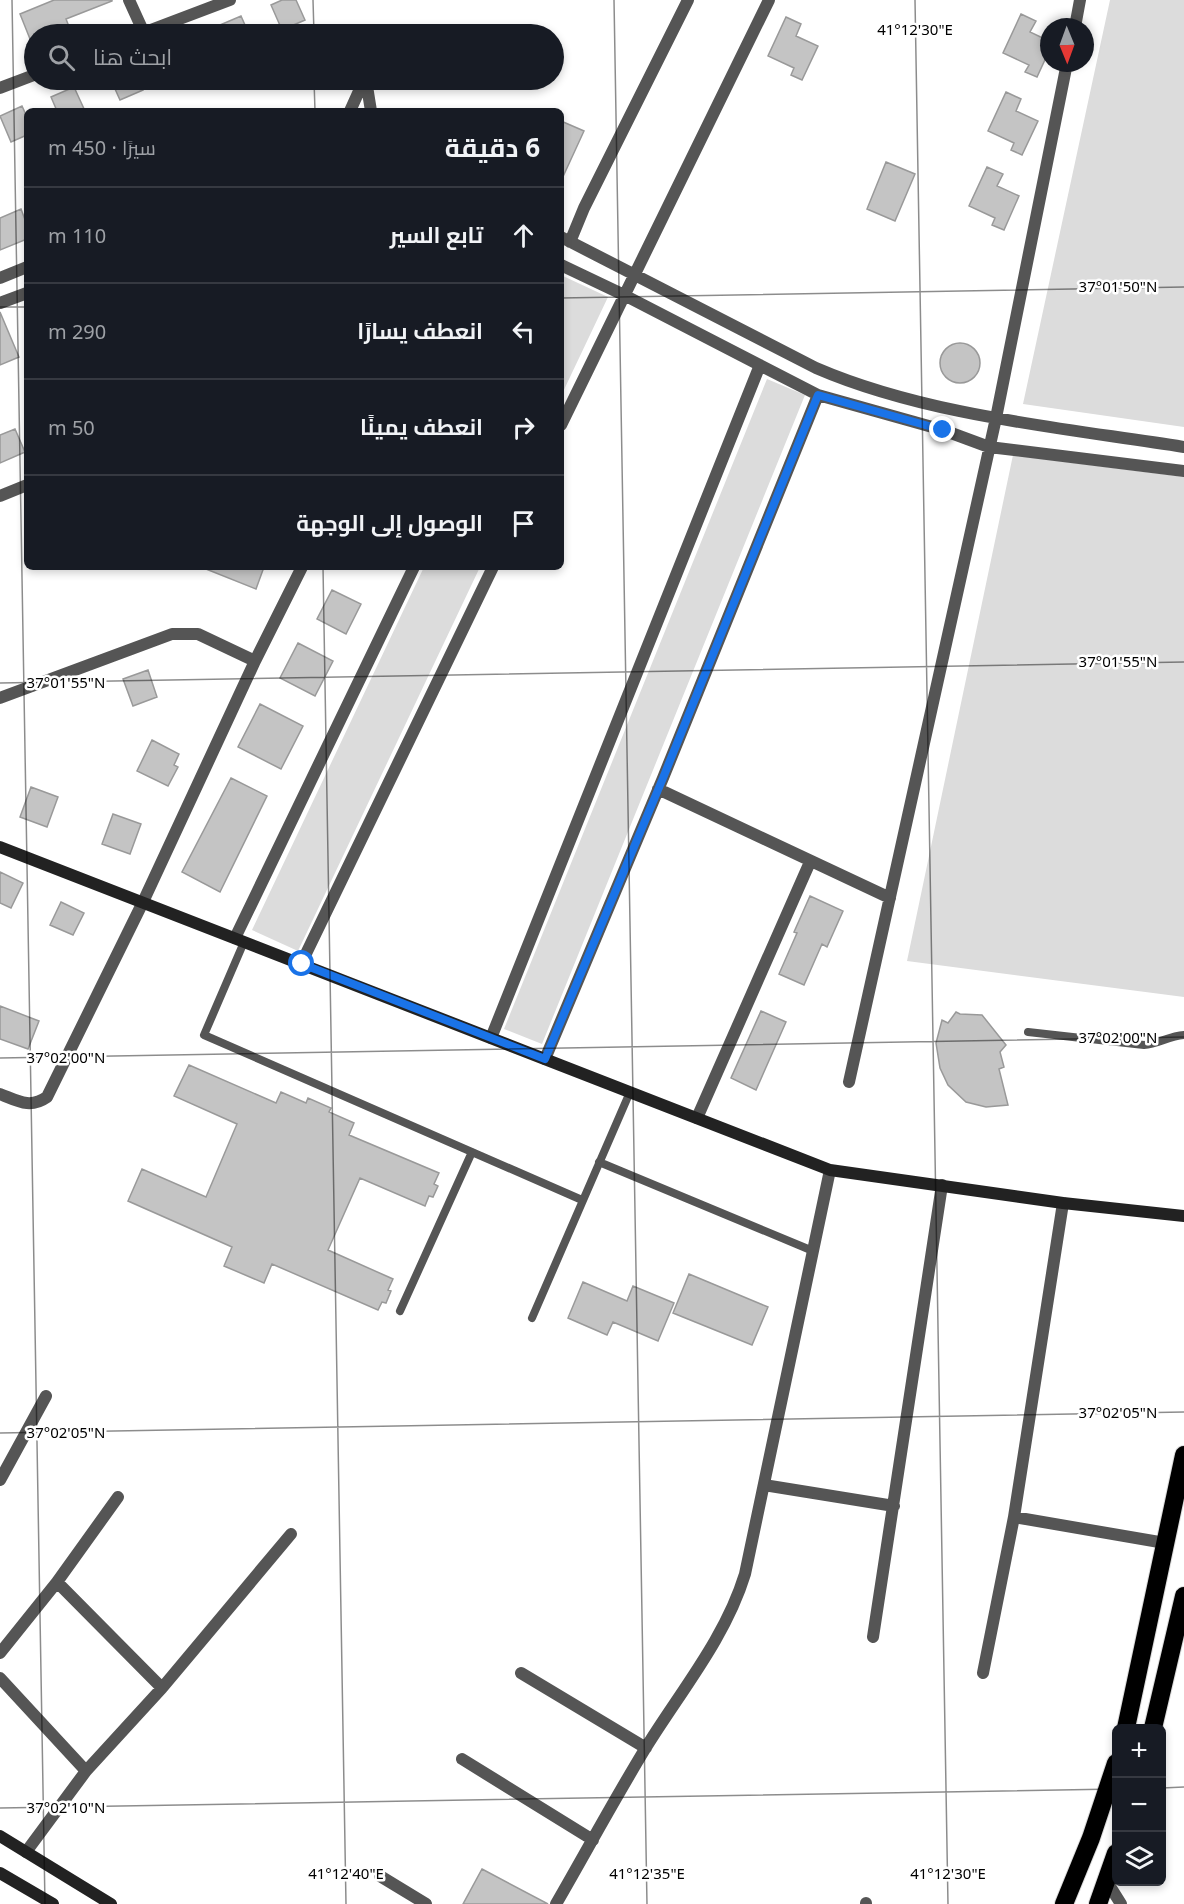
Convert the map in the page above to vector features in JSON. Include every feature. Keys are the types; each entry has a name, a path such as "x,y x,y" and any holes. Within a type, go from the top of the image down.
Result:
{"highway":[{"path":"1127,1724 1184,1455"},
{"path":"1154,1724 1184,1596"},
{"path":"1064,1904 1091,1838 1112,1775"},
{"path":"1098,1904 1112,1864"}],"street":[{"path":"129,0 138,24"},
{"path":"168,24 230,0"},
{"path":"688,0 566,240 816,368 846,381 906,398 996,418 1184,447"},
{"path":"564,420 768,0"},
{"path":"1077,18 1080,0"},
{"path":"849,1082 996,418 1065,72"},
{"path":"0,88 24,79"},
{"path":"351,108 360,90"},
{"path":"367,90 370,108"},
{"path":"564,266 818,395 943,430 989,447 1184,471"},
{"path":"0,278 24,268"},
{"path":"0,303 24,294"},
{"path":"491,1038 760,365"},
{"path":"545,1059 658,789 818,395"},
{"path":"0,496 24,486"},
{"path":"0,1094 31,1104 39,1103 47,1096 300,570"},
{"path":"240,940 412,570"},
{"path":"302,964 492,570"},
{"path":"0,698 172,634 198,634 255,661"},
{"path":"658,789 890,898"},
{"path":"0,847 830,1170 1062,1203 1184,1216"},
{"path":"697,1118 810,862"},
{"path":"555,1904 646,1748 706,1657 739,1596 830,1170"},
{"path":"873,1637 942,1185"},
{"path":"983,1673 1014,1517 1062,1203"},
{"path":"0,1480 46,1396"},
{"path":"764,1485 894,1506"},
{"path":"0,1653 57,1581 118,1497"},
{"path":"1014,1517 1165,1543"},
{"path":"26,1852 86,1771 162,1688 291,1534"},
{"path":"57,1581 162,1688"},
{"path":"521,1673 646,1748"},
{"path":"0,1678 86,1771"},
{"path":"462,1759 593,1840"},
{"path":"0,1836 111,1904"},
{"path":"0,1873 53,1904"},
{"path":"380,1876 426,1904"},
{"path":"1106,1880 1120,1904"}],"lane":[{"path":"240,940 204,1035 582,1200"},
{"path":"1028,1032 1144,1045 1164,1038 1184,1035"},
{"path":"532,1318 630,1092"},
{"path":"400,1311 472,1152"},
{"path":"599,1162 813,1251"}],"shaded area":[{"path":"1110,0 1184,0 1184,427 1023,404"},
{"path":"564,276 608,297 564,390"},
{"path":"767,379 805,395 542,1044 504,1029"},
{"path":"1013,455 1184,477 1184,997 907,961"},
{"path":"423,570 479,570 298,951 252,930"}],"building":[{"path":"54,0 112,0 66,19 68,24 24,24 20,14"},
{"path":"282,0 296,0 305,20 296,24 279,24 271,5"},
{"path":"1021,14 1036,21 1030,32 1040,37 1040,70 1037,77 1025,72 1029,65 1003,53"},
{"path":"241,16 245,24 222,24"},
{"path":"786,17 801,24 796,36 818,46 802,80 791,75 794,68 768,56"},
{"path":"67,90 75,90 84,108 56,108 51,97"},
{"path":"116,90 143,90 120,100"},
{"path":"1006,92 1021,99 1016,111 1038,121 1022,155 1011,150 1014,143 988,131"},
{"path":"22,106 24,136 11,142 0,116"},
{"path":"564,122 584,131 564,174"},
{"path":"886,162 915,174 895,221 867,209"},
{"path":"987,167 1003,174 997,186 1019,196 1004,230 992,225 995,218 969,206"},
{"path":"21,209 24,217 24,240 0,250 0,218"},
{"path":"0,312 19,357 0,365"},
{"path":"960,343 968,344 974,349 979,355 979,371 974,377 968,382 960,383 952,382 946,377 941,371 940,363 941,355 946,349 952,344"},
{"path":"15,429 24,452 0,463 0,435"},
{"path":"208,570 263,570 256,589"},
{"path":"332,590 361,604 346,634 317,619"},
{"path":"298,643 333,661 315,696 280,678"},
{"path":"148,670 157,697 133,706 123,679"},
{"path":"260,704 303,726 281,769 238,747"},
{"path":"152,740 179,754 174,765 178,767 168,786 137,771"},
{"path":"231,778 267,796 220,892 182,872"},
{"path":"31,787 58,797 47,827 20,817"},
{"path":"113,814 141,824 130,854 102,844"},
{"path":"0,872 23,883 11,908 0,903"},
{"path":"810,896 843,911 827,947 822,944 804,985 779,974"},
{"path":"61,902 84,913 73,935 50,925"},
{"path":"0,1006 39,1021 28,1049 0,1039"},
{"path":"761,1011 786,1022 756,1090 731,1078"},
{"path":"956,1012 982,1015 1006,1045 1000,1052 1004,1067 999,1069 1008,1105 986,1107 966,1102 948,1085 940,1068 936,1043 942,1020 948,1023"},
{"path":"189,1065 276,1103 281,1092 306,1103 308,1098 331,1108 329,1112 354,1123 349,1135 439,1173 434,1184 438,1186 433,1197 429,1196 425,1206 360,1178 328,1250 393,1279 386,1303 382,1302 378,1310 272,1264 264,1283 224,1266 232,1247 128,1201 142,1169 206,1197 237,1124 174,1096"},
{"path":"689,1274 768,1307 752,1345 673,1313"},
{"path":"583,1282 627,1301 633,1286 674,1303 658,1341 613,1322 607,1335 568,1318"},
{"path":"482,1869 548,1904 463,1904"}],"route":[{"path":"302,964 545,1059 663,778 818,395 943,430"}]}
